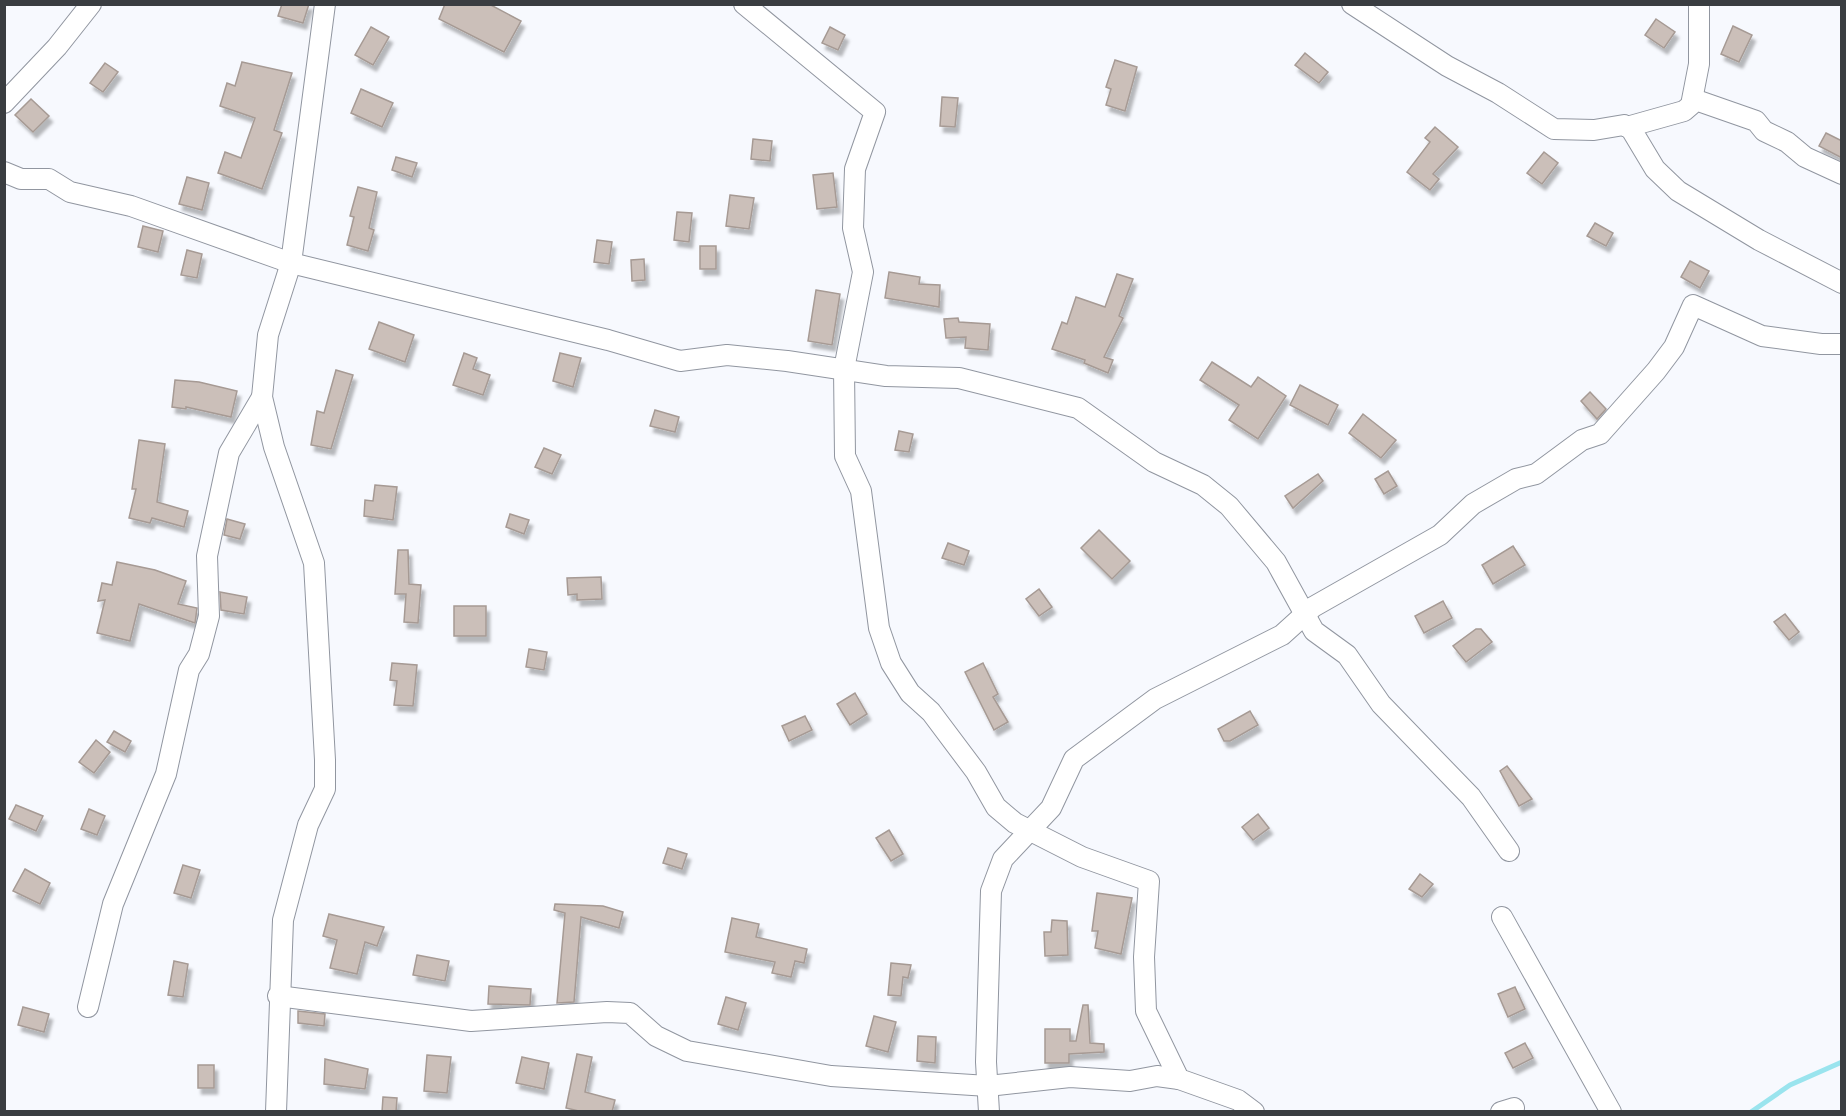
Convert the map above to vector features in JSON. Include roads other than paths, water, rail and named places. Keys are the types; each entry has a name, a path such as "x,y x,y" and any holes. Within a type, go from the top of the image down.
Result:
{"street":[{"path":"4,103 57,47 91,4"},
{"path":"276,1112 278,996 283,920 308,825 325,789 325,760 314,563 274,447 262,397 268,335 291,263 325,4"},
{"path":"744,4 875,112 855,169 853,228 862,272 844,369 845,456 861,491 879,628 891,663 910,693 931,712 976,772 996,807 1029,830 1082,856 1149,881 1144,957 1146,1011 1179,1079"},
{"path":"1352,4 1448,66 1498,93 1554,129 1594,130 1627,127 1684,111 1691,105 1699,64 1699,4"},
{"path":"1693,99 1756,121 1764,131 1787,142 1805,157 1842,174"},
{"path":"1627,127 1632,129 1655,169 1678,190 1759,240 1842,283"},
{"path":"4,172 21,179 49,178 70,192 131,206 291,263 608,340 680,361 727,355 885,376 959,378 1078,408 1154,462 1203,485 1229,506 1276,562 1314,631 1347,655 1381,704 1471,797 1509,851"},
{"path":"989,1112 987,1086 988,958 992,891 1003,859 1051,808 1074,759 1155,699 1282,635 1305,614 1344,587 1440,535 1473,504 1516,479 1536,474 1582,440 1600,434 1656,372 1674,347 1693,305 1762,336 1821,344 1842,344"},
{"path":"88,1007 113,904 166,774 189,670 199,654 209,616 207,556 229,453 262,397"},
{"path":"1502,918 1611,1112"},
{"path":"278,996 471,1021 607,1012 630,1014 656,1036 687,1051 831,1076 987,1086 1070,1077 1130,1081 1157,1076 1179,1079 1238,1100 1254,1112"}],"waterway":[{"path":"1751,1112 1790,1085 1842,1062"}]}
